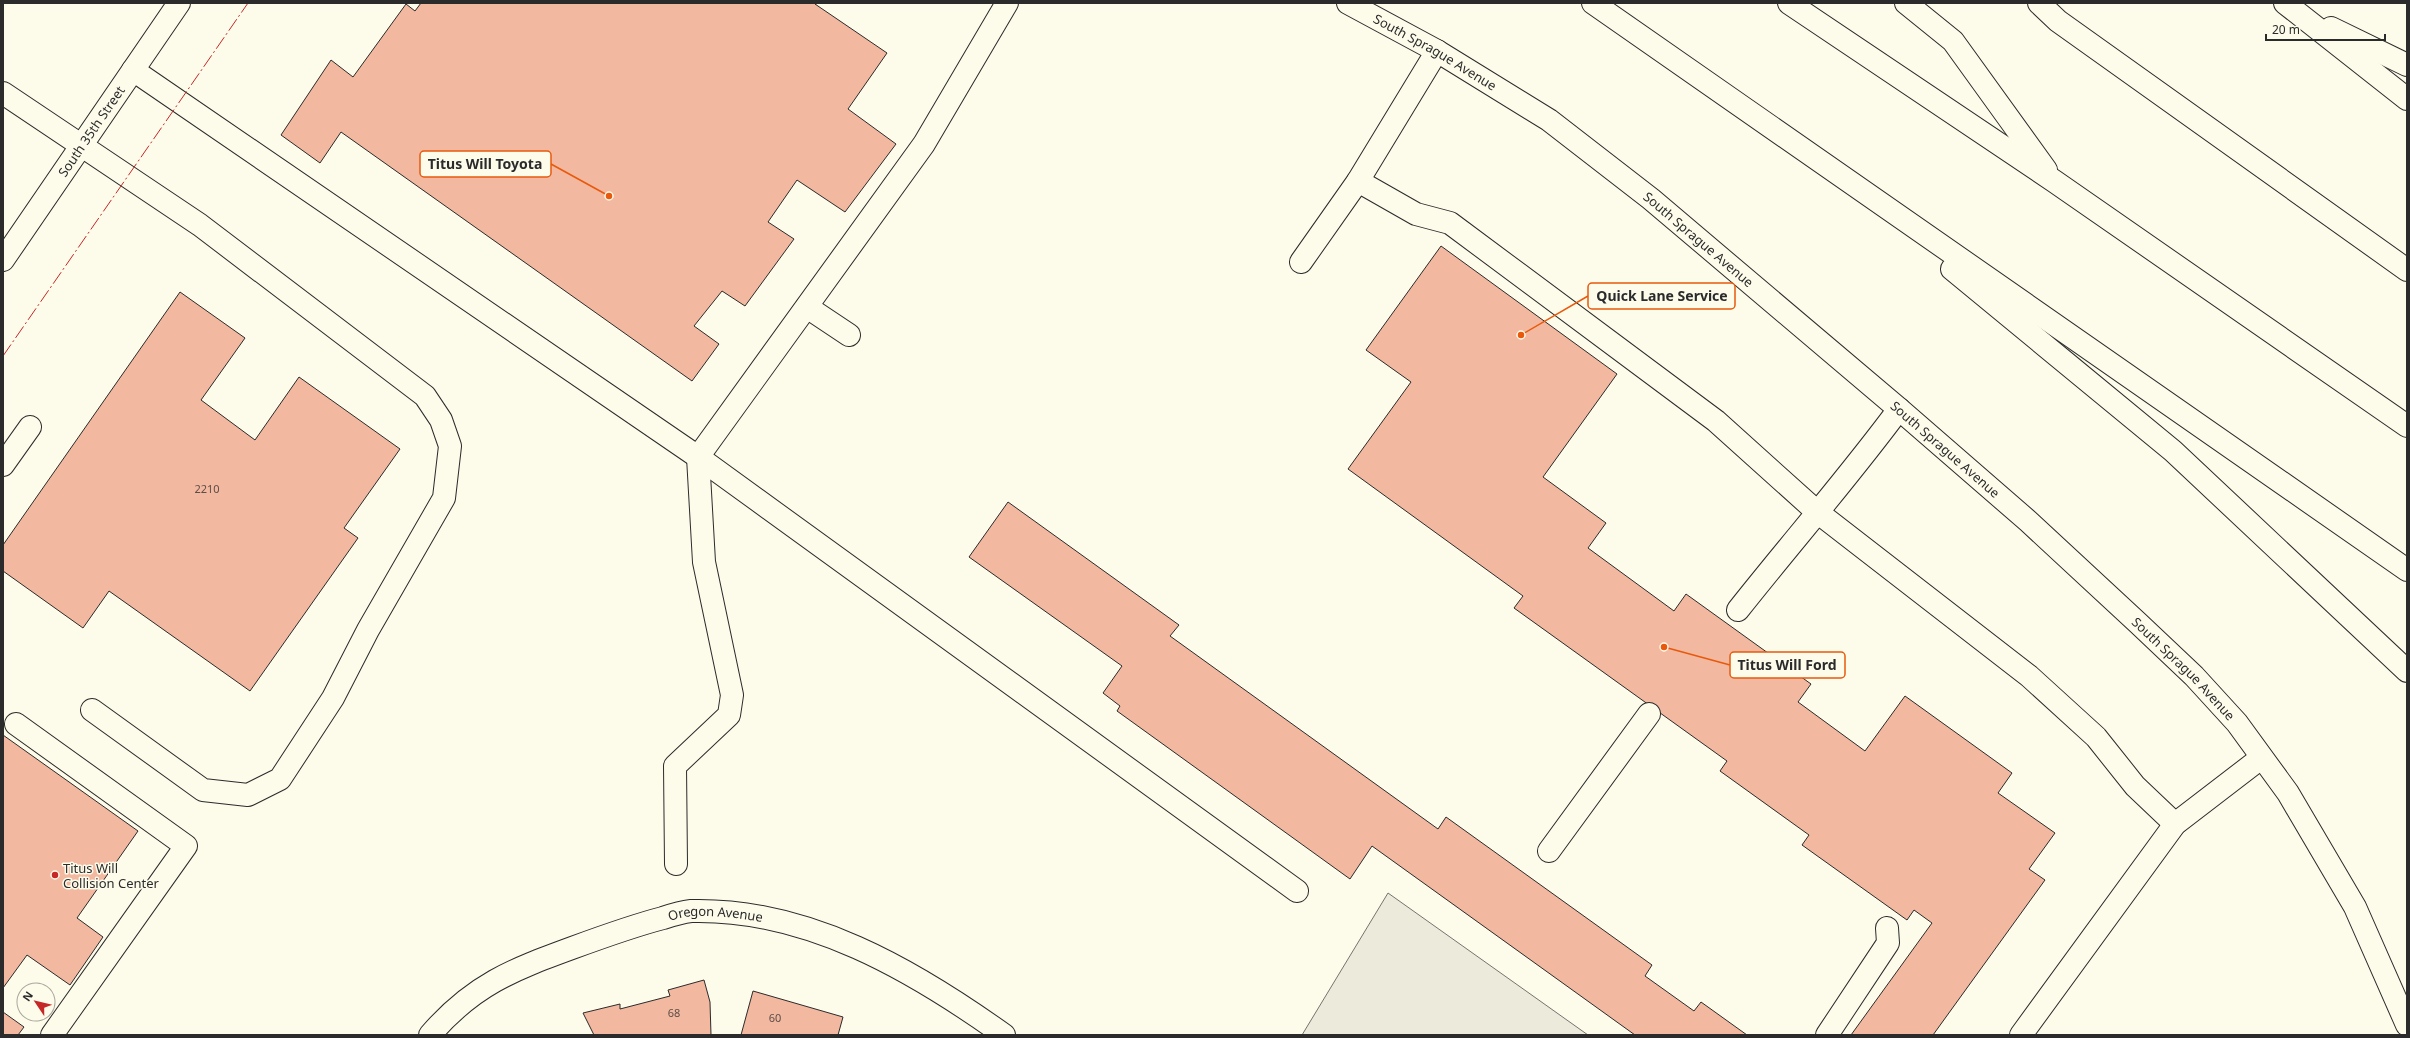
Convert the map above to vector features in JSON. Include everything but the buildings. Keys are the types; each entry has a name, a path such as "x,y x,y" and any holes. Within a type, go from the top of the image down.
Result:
{"main road":[{"name":"South 35th Street","path":"3,260 179,3"},
{"path":"676,864 675,766 729,715 732,694 704,562 698,457 924,144 1008,3"},
{"name":"South Sprague Avenue","path":"1348,3 1437,51 1550,120 1651,199 1899,409 2028,521 2138,622 2194,676 2237,723 2261,758 2288,793 2355,907 2407,1025"},
{"path":"1593,3 2407,570"},
{"path":"1789,3 2054,181 2407,426"},
{"path":"1906,3 1953,41 2054,181"},
{"path":"2039,3 2058,21 2407,270"},
{"path":"2288,6 2407,65"},
{"path":"2288,6 2407,99"},
{"path":"1301,262 1358,181 1437,51"},
{"path":"133,70 698,457 1297,891"},
{"path":"3,93 81,147 200,225 425,396 441,420 450,446 444,498 368,630 333,698 280,779 248,795 203,790 92,710"},
{"path":"1757,117 1913,238 2173,451 2407,671"},
{"path":"1358,181 1416,214 1450,223 1716,421 1816,511 2028,676 2096,737 2135,786 2176,824"},
{"path":"807,306 848,335"},
{"path":"1738,610 1816,511 1862,459 1899,409"},
{"path":"3,465 30,427"},
{"path":"1549,851 1649,714"},
{"path":"16,724 186,846 52,1035"},
{"path":"2021,1035 2176,824 2261,758"},
{"name":"Oregon Avenue","path":"430,1035 458,1005 481,988 502,977 532,963 641,923 690,911 758,918 816,932 848,943 880,958 939,990 1004,1035"},
{"path":"1827,1035 1888,943 1886,928"}],"shaded area":[{"path":"1388,893 1588,1035 1302,1035"}],"power":[{"path":"3,356 248,3"}],"place":[{"name":"Titus Will Toyota","path":"609,196"},
{"name":"Quick Lane Service","path":"1521,335"},
{"name":"Titus Will Ford","path":"1664,647"},
{"name":"Titus Will Collision Center","path":"55,875"}]}
